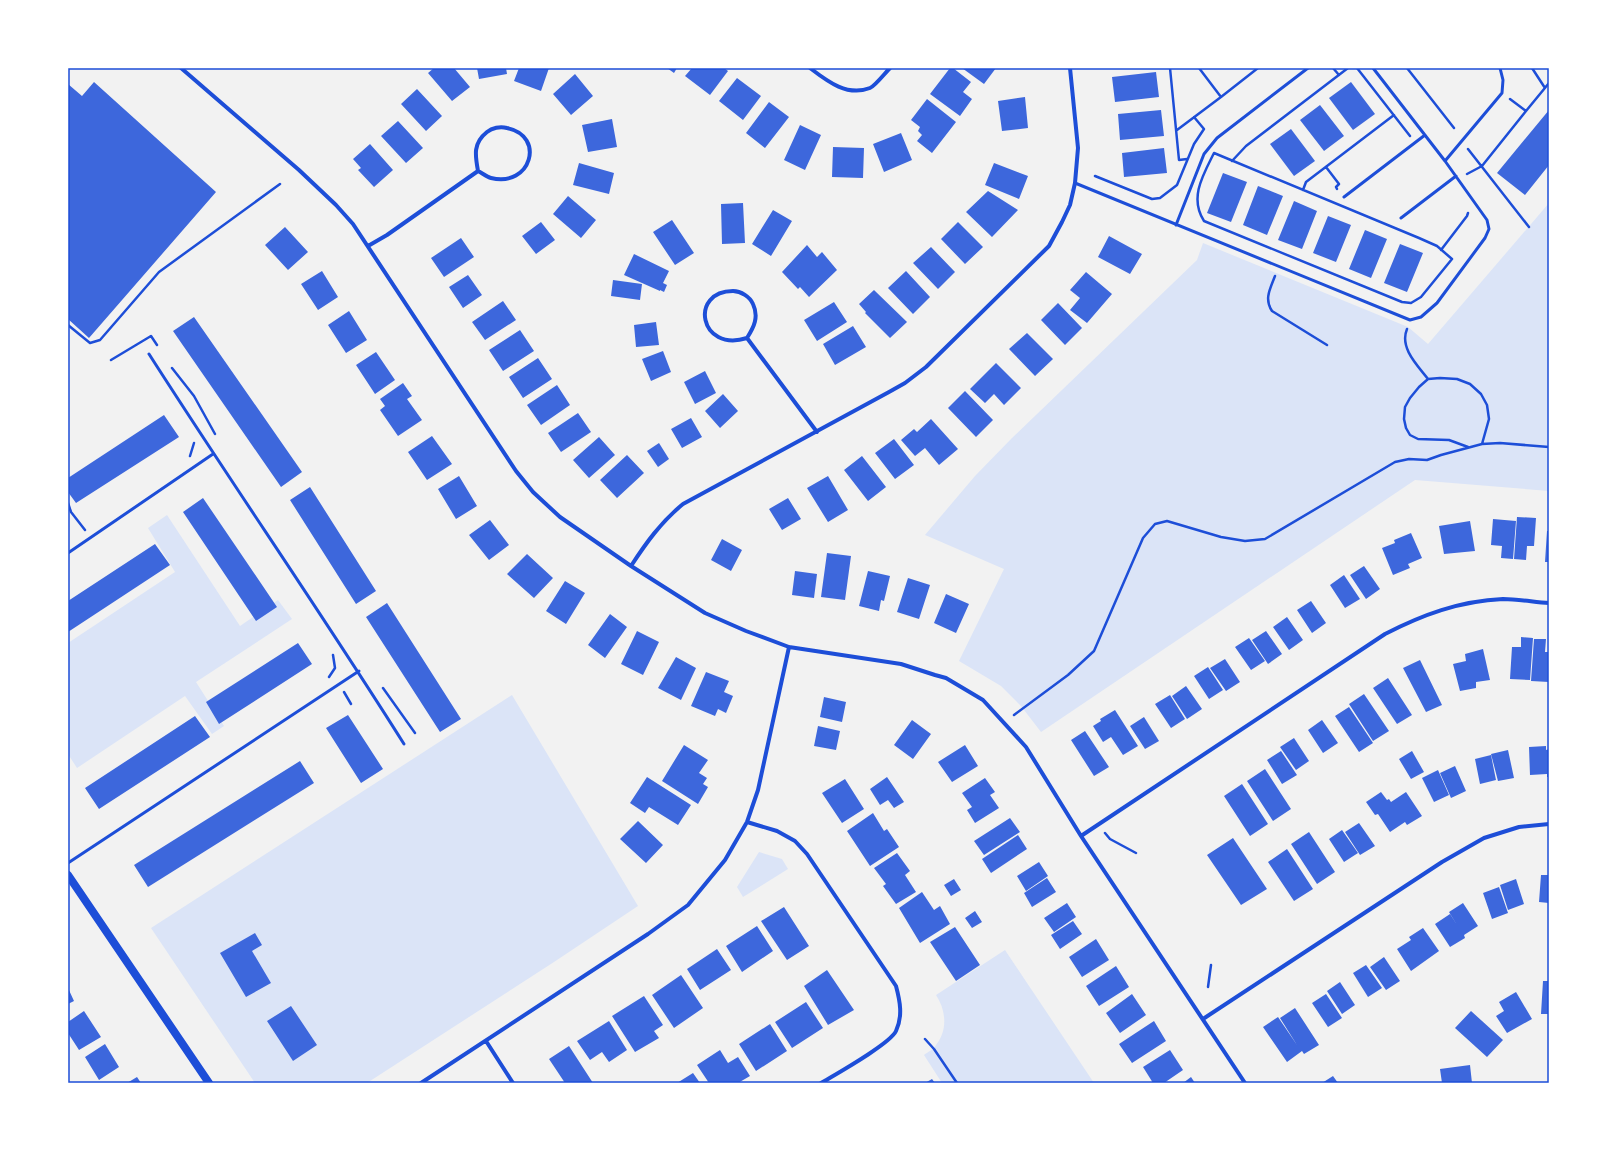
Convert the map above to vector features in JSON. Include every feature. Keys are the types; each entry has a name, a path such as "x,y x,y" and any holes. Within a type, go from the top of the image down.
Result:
{"main road":[{"path":"68,875 208,1083"}],"street":[{"path":"181,68 294,165 336,204 353,224 516,471 533,492 560,517 630,566 705,613 746,631 789,647 901,664 946,678 983,700 1026,747 1081,836 1204,1019 1245,1083"},
{"path":"810,68 828,82 849,91 871,88 890,68"},
{"path":"630,566 650,537 666,518 683,504 817,432 905,382 926,367 1049,246 1070,204 1075,183 1078,148 1070,68"},
{"path":"501,127 515,130 526,138 530,148 529,162 523,172 515,177 503,179 490,178 478,171 475,152 479,140 488,131 501,127"},
{"path":"368,246 387,235 478,171"},
{"path":"725,291 737,291 751,299 755,309 756,323 747,338 736,342 717,337 710,331 705,322 705,312 708,302 716,295 725,291"},
{"path":"747,338 817,432"},
{"path":"1081,836 1384,634 1415,619 1454,606 1503,599 1549,603"},
{"path":"421,1083 648,934 688,905 725,860 747,822 758,790 789,647"},
{"path":"747,822 777,831 795,841 807,854 896,986 900,1000 901,1015 896,1032 882,1044 821,1083"},
{"path":"1204,1019 1448,858 1484,838 1519,827 1549,824"},
{"path":"486,1041 513,1083"}],"lane":[{"path":"1176,225 1204,154 1217,138 1308,68"},
{"path":"1075,183 1410,320 1421,317 1437,303 1485,238 1489,229 1487,220 1456,176 1373,68"},
{"path":"1445,161 1502,93 1503,80 1500,68"},
{"path":"1344,198 1425,135"},
{"path":"1402,218 1456,176"},
{"path":"149,354 213,454 359,672 404,744"},
{"path":"68,553 213,454"},
{"path":"68,863 359,672"}],"path":[{"path":"1170,68 1179,160 1187,159"},
{"path":"1199,68 1221,97"},
{"path":"1177,130 1258,68"},
{"path":"1333,68 1339,75"},
{"path":"1232,161 1246,146 1348,68"},
{"path":"1357,68 1415,142"},
{"path":"1407,68 1454,128"},
{"path":"1532,68 1545,88"},
{"path":"1456,176 1466,174 1482,166 1549,83"},
{"path":"1502,93 1526,111"},
{"path":"1303,190 1306,182 1394,115"},
{"path":"1095,176 1152,199 1160,198 1177,185 1194,144 1204,129 1194,117"},
{"path":"1467,146 1529,227"},
{"path":"1214,153 1232,161 1425,241 1441,250 1452,259 1421,296 1411,303 1402,302 1204,221 1200,215 1196,201 1198,188 1214,153"},
{"path":"68,325 90,343 100,340 159,272 280,184"},
{"path":"1441,250 1467,216 1468,212"},
{"path":"1278,266 1268,292 1268,305 1272,311 1327,345"},
{"path":"1410,320 1405,334 1405,342 1411,356 1428,379"},
{"path":"1468,447 1445,440 1418,439 1410,435 1406,428 1404,419 1405,407 1419,387 1428,379 1457,379 1470,384 1481,394 1487,405 1489,419 1482,444"},
{"path":"1014,715 1068,675 1094,651 1143,538 1155,524 1166,521 1221,537 1245,540 1265,539 1395,462 1409,459 1427,460 1482,444 1500,443 1549,447"},
{"path":"68,503 71,512 86,531"},
{"path":"343,690 351,704"},
{"path":"1099,824 1110,838 1136,853"},
{"path":"1208,987 1211,965"},
{"path":"925,1039 934,1049 956,1083"}],"shaded area":[{"path":"1549,203 1549,491 1415,480 1041,732 1021,706 1001,686 959,661 1004,569 925,535 975,476 1012,438 1197,260 1203,243 1408,327 1428,344"},
{"path":"167,515 240,626 278,600 292,619 196,682 224,726 212,734 185,696 77,768 68,754 68,643 175,572 148,528"},
{"path":"512,695 638,906 367,1083 255,1083 151,928"},
{"path":"759,852 782,859 788,869 743,897 737,887"},
{"path":"1005,950 1094,1083 942,1083 924,1055 935,1046 940,1039 944,1027 944,1013 936,995"}],"building":[{"path":"434,68 454,68 470,87 452,101 428,73"},
{"path":"477,68 506,68 507,74 479,79"},
{"path":"519,68 549,68 541,91 514,81"},
{"path":"667,68 677,68 674,73"},
{"path":"692,68 724,68 728,71 710,95 685,76"},
{"path":"950,68 953,68 971,82 963,92 972,99 960,116 930,94"},
{"path":"962,68 996,68 984,84"},
{"path":"1156,72 1159,97 1115,102 1112,77"},
{"path":"575,74 593,96 571,115 553,94"},
{"path":"737,78 761,96 743,120 719,101"},
{"path":"94,82 216,192 89,338 68,319 68,84 82,96"},
{"path":"1351,82 1375,114 1353,130 1329,98"},
{"path":"417,89 442,116 426,131 401,104"},
{"path":"1025,97 1028,128 1002,131 998,101"},
{"path":"927,99 956,122 932,153 917,141 922,135 918,131 920,127 911,120"},
{"path":"769,102 789,117 765,148 746,133"},
{"path":"1320,105 1344,136 1324,151 1300,120"},
{"path":"1161,110 1164,136 1120,140 1118,114"},
{"path":"1549,110 1549,165 1525,195 1497,173"},
{"path":"612,119 617,147 588,152 582,125"},
{"path":"398,121 423,148 406,163 381,136"},
{"path":"800,125 821,135 805,170 784,160"},
{"path":"1291,129 1315,161 1294,176 1270,144"},
{"path":"901,133 912,160 884,172 873,144"},
{"path":"370,144 393,170 374,187 358,170 361,168 353,159"},
{"path":"833,147 864,148 863,178 832,177"},
{"path":"1164,148 1167,173 1124,177 1122,153"},
{"path":"579,163 614,173 609,194 573,185"},
{"path":"994,163 1028,176 1019,199 985,185"},
{"path":"1223,173 1247,182 1231,222 1207,213"},
{"path":"1258,186 1283,196 1267,235 1243,225"},
{"path":"988,191 1018,210 992,237 966,212"},
{"path":"568,196 596,220 581,238 553,214"},
{"path":"1294,201 1317,211 1302,249 1278,240"},
{"path":"743,203 745,243 722,244 721,204"},
{"path":"773,210 792,221 771,256 752,244"},
{"path":"1328,216 1351,225 1336,262 1313,253"},
{"path":"672,220 694,253 675,265 653,232"},
{"path":"541,222 555,240 536,254 522,236"},
{"path":"958,222 983,247 965,264 941,239"},
{"path":"285,227 308,252 288,270 265,245"},
{"path":"1365,230 1387,239 1371,278 1349,269"},
{"path":"1109,236 1142,254 1130,274 1098,257"},
{"path":"461,238 474,257 444,277 431,258"},
{"path":"1400,244 1423,253 1407,292 1384,283"},
{"path":"807,245 817,257 822,252 837,270 809,297 800,287 798,289 782,272"},
{"path":"931,247 955,272 938,289 913,263"},
{"path":"634,254 669,271 663,283 667,285 664,292 624,275"},
{"path":"322,271 338,297 318,310 301,284"},
{"path":"906,271 930,297 913,314 888,288"},
{"path":"1086,272 1112,294 1087,323 1070,310 1080,298 1070,290"},
{"path":"468,275 482,295 463,308 449,287"},
{"path":"613,280 642,284 640,300 611,296"},
{"path":"874,290 907,322 890,338 865,313 866,312 859,304"},
{"path":"503,301 516,320 485,340 472,322"},
{"path":"834,302 847,322 817,341 804,320"},
{"path":"1058,303 1082,328 1065,345 1041,320"},
{"path":"349,311 367,340 346,353 328,325"},
{"path":"194,317 302,472 281,487 173,331"},
{"path":"656,322 659,345 636,347 634,325"},
{"path":"853,326 866,347 835,365 823,344"},
{"path":"520,330 534,351 503,371 489,350"},
{"path":"1027,333 1053,359 1035,376 1009,349"},
{"path":"663,351 671,372 651,381 642,359"},
{"path":"376,352 395,380 375,394 356,365"},
{"path":"538,358 552,379 523,398 509,377"},
{"path":"996,363 1021,388 1004,405 994,394 985,403 970,389"},
{"path":"705,371 716,393 695,404 684,382"},
{"path":"403,383 412,396 407,399 422,420 398,436 380,410 385,406 380,399"},
{"path":"557,385 570,405 541,425 527,405"},
{"path":"965,391 993,420 976,437 948,408"},
{"path":"723,394 738,411 720,428 705,411"},
{"path":"578,413 591,432 561,452 548,433"},
{"path":"164,415 179,437 76,503 68,492 68,478"},
{"path":"691,418 702,437 682,448 671,429"},
{"path":"931,419 958,449 939,465 925,448 915,456 901,440 914,429 917,432"},
{"path":"432,436 452,464 427,480 408,452"},
{"path":"599,437 615,455 589,478 573,460"},
{"path":"894,439 914,465 895,479 875,453"},
{"path":"659,443 669,459 658,467 647,451"},
{"path":"627,455 644,473 617,498 600,480"},
{"path":"862,456 886,487 868,501 844,470"},
{"path":"459,476 477,506 456,519 438,489"},
{"path":"828,476 848,510 828,522 807,488"},
{"path":"310,487 376,591 356,604 290,500"},
{"path":"203,498 277,607 256,621 183,512"},
{"path":"788,498 801,519 782,530 769,509"},
{"path":"1517,517 1536,518 1534,546 1527,546 1526,560 1514,559"},
{"path":"1493,519 1516,521 1513,559 1501,558 1502,546 1491,545"},
{"path":"490,520 509,545 489,560 469,535"},
{"path":"1470,521 1475,551 1444,554 1439,526"},
{"path":"1547,531 1549,531 1549,562 1545,562"},
{"path":"1411,533 1422,558 1408,564 1410,568 1393,575 1382,548 1395,543 1394,540"},
{"path":"722,539 742,550 731,571 711,560"},
{"path":"155,544 170,565 68,632 68,601"},
{"path":"827,553 851,556 845,600 821,597"},
{"path":"527,554 553,578 534,598 507,574"},
{"path":"1364,566 1380,589 1366,599 1350,575"},
{"path":"795,571 817,574 814,598 792,595"},
{"path":"868,571 890,576 884,601 881,600 879,611 859,606"},
{"path":"1344,575 1360,599 1345,608 1330,585"},
{"path":"908,578 930,585 919,619 897,612"},
{"path":"565,581 585,593 566,624 546,611"},
{"path":"946,594 969,604 956,633 934,623"},
{"path":"1311,601 1326,623 1312,633 1297,610"},
{"path":"387,603 461,719 440,732 366,617"},
{"path":"610,614 627,627 605,658 588,645"},
{"path":"1287,617 1303,640 1289,650 1273,627"},
{"path":"637,631 659,642 643,675 621,664"},
{"path":"1266,631 1282,654 1268,664 1252,640"},
{"path":"1521,637 1533,638 1530,680 1510,679 1512,647 1521,647"},
{"path":"1249,638 1265,661 1251,670 1235,647"},
{"path":"1534,639 1546,639 1545,652 1549,652 1549,682 1531,681"},
{"path":"298,643 312,664 219,724 206,702"},
{"path":"1483,649 1490,680 1476,682 1476,688 1460,691 1453,664 1466,661 1465,654"},
{"path":"676,657 696,668 681,700 658,688"},
{"path":"1225,659 1240,682 1226,691 1210,668"},
{"path":"1420,660 1442,705 1426,712 1403,668"},
{"path":"1208,667 1223,690 1209,699 1194,676"},
{"path":"706,672 729,681 724,692 733,696 726,713 718,709 715,716 691,706"},
{"path":"1388,678 1412,715 1397,724 1373,688"},
{"path":"1186,686 1202,709 1187,719 1172,696"},
{"path":"1364,694 1389,731 1373,741 1349,704"},
{"path":"1170,695 1185,719 1171,728 1155,704"},
{"path":"824,697 846,702 842,722 820,717"},
{"path":"1349,707 1373,743 1359,752 1335,716"},
{"path":"1115,710 1138,746 1123,755 1111,737 1103,742 1093,726 1101,721 1100,719"},
{"path":"348,715 383,769 361,783 326,728"},
{"path":"195,716 210,737 99,809 85,788"},
{"path":"1144,717 1159,741 1145,749 1130,726"},
{"path":"912,720 931,734 913,759 894,745"},
{"path":"1322,720 1338,743 1323,753 1308,730"},
{"path":"818,726 840,731 836,750 814,746"},
{"path":"1085,731 1109,767 1094,776 1071,740"},
{"path":"1294,738 1309,761 1296,770 1280,747"},
{"path":"684,745 708,760 699,773 707,778 703,784 708,787 698,804 662,781"},
{"path":"965,745 978,766 952,782 938,762"},
{"path":"1546,746 1546,750 1549,749 1549,777 1547,777 1547,774 1530,775 1529,747"},
{"path":"1508,750 1514,778 1498,781 1491,754"},
{"path":"1281,751 1297,775 1282,784 1267,760"},
{"path":"1412,751 1424,772 1411,779 1399,759"},
{"path":"1491,755 1496,780 1480,784 1475,759"},
{"path":"300,761 314,783 148,887 134,865"},
{"path":"1455,766 1466,791 1451,798 1440,773"},
{"path":"1265,769 1291,809 1273,821 1247,781"},
{"path":"1438,770 1449,795 1434,802 1422,778"},
{"path":"647,777 691,805 678,825 649,807 645,813 630,803"},
{"path":"887,777 904,802 894,808 888,800 880,805 870,789"},
{"path":"985,778 995,792 990,795 999,808 975,823 967,810 972,807 962,793"},
{"path":"845,779 864,809 842,823 822,793"},
{"path":"1242,784 1268,824 1250,836 1224,796"},
{"path":"1381,792 1387,800 1389,799 1391,802 1406,792 1422,816 1407,825 1405,822 1390,832 1378,814 1375,815 1366,802"},
{"path":"873,813 884,831 887,829 899,847 870,866 847,831"},
{"path":"1010,818 1020,832 984,855 974,841"},
{"path":"638,821 663,845 646,863 620,839"},
{"path":"1359,823 1375,846 1360,855 1345,832"},
{"path":"1342,830 1358,853 1344,862 1329,839"},
{"path":"1309,832 1335,872 1317,884 1291,844"},
{"path":"1018,835 1027,849 991,873 982,859"},
{"path":"1233,838 1267,889 1241,905 1207,855"},
{"path":"1287,849 1313,889 1294,901 1268,862"},
{"path":"897,853 910,871 905,875 916,892 896,904 883,886 886,884 874,868"},
{"path":"1039,862 1048,876 1026,891 1017,876"},
{"path":"1541,875 1549,875 1549,903 1539,902"},
{"path":"1047,878 1056,892 1032,907 1024,893"},
{"path":"954,879 961,890 951,896 944,885"},
{"path":"1516,879 1524,904 1508,910 1500,885"},
{"path":"1499,887 1508,913 1492,919 1483,893"},
{"path":"922,892 934,910 940,906 950,924 920,943 899,908"},
{"path":"1067,903 1076,917 1054,932 1044,918"},
{"path":"1463,903 1478,926 1464,935 1465,938 1450,947 1435,924 1450,914 1457,925 1449,912"},
{"path":"784,907 809,946 787,960 761,921"},
{"path":"975,911 982,922 972,928 965,918"},
{"path":"1073,921 1082,934 1060,949 1051,935"},
{"path":"757,926 773,951 742,972 726,946"},
{"path":"955,927 980,965 956,981 930,942"},
{"path":"1423,928 1439,951 1411,971 1397,949 1411,940 1409,937"},
{"path":"255,933 262,945 252,951 271,983 246,997 220,953"},
{"path":"1096,939 1109,960 1082,977 1069,957"},
{"path":"717,949 731,970 700,990 687,969"},
{"path":"1384,957 1400,981 1386,990 1370,967"},
{"path":"1366,965 1382,988 1368,997 1353,973"},
{"path":"1116,966 1129,987 1099,1006 1086,986"},
{"path":"827,970 854,1010 828,1025 804,986"},
{"path":"681,975 703,1008 674,1028 652,995"},
{"path":"1543,981 1549,981 1549,1014 1541,1014"},
{"path":"1340,982 1355,1005 1342,1014 1327,991"},
{"path":"68,988 74,1001 68,1004"},
{"path":"1516,992 1532,1019 1507,1033 1496,1016 1504,1011 1499,1002"},
{"path":"1132,994 1146,1015 1120,1033 1106,1013"},
{"path":"1326,994 1342,1018 1328,1027 1312,1003"},
{"path":"644,996 663,1025 654,1031 659,1038 635,1052 612,1016"},
{"path":"806,1002 823,1028 792,1048 775,1022"},
{"path":"291,1006 317,1045 293,1061 267,1021"},
{"path":"1295,1008 1319,1045 1304,1054 1302,1051 1287,1062 1263,1027 1278,1017 1297,1045 1280,1018"},
{"path":"84,1011 101,1037 79,1050 68,1033 68,1022"},
{"path":"1471,1011 1503,1040 1487,1057 1455,1028"},
{"path":"609,1021 627,1050 609,1062 602,1052 590,1060 577,1041"},
{"path":"1154,1021 1166,1041 1132,1063 1119,1044"},
{"path":"770,1024 787,1051 756,1071 739,1044"},
{"path":"105,1044 119,1067 99,1080 85,1057"},
{"path":"569,1046 593,1083 565,1083 549,1059"},
{"path":"720,1050 728,1063 738,1057 750,1076 738,1083 709,1083 697,1065"},
{"path":"1170,1050 1183,1070 1164,1083 1153,1083 1143,1067"},
{"path":"1470,1065 1472,1083 1442,1083 1440,1069"},
{"path":"693,1073 700,1083 677,1083"},
{"path":"1333,1076 1338,1083 1322,1083"},
{"path":"137,1077 141,1083 127,1083"},
{"path":"1191,1077 1195,1083 1183,1083"},
{"path":"932,1079 935,1083 925,1083"}]}
